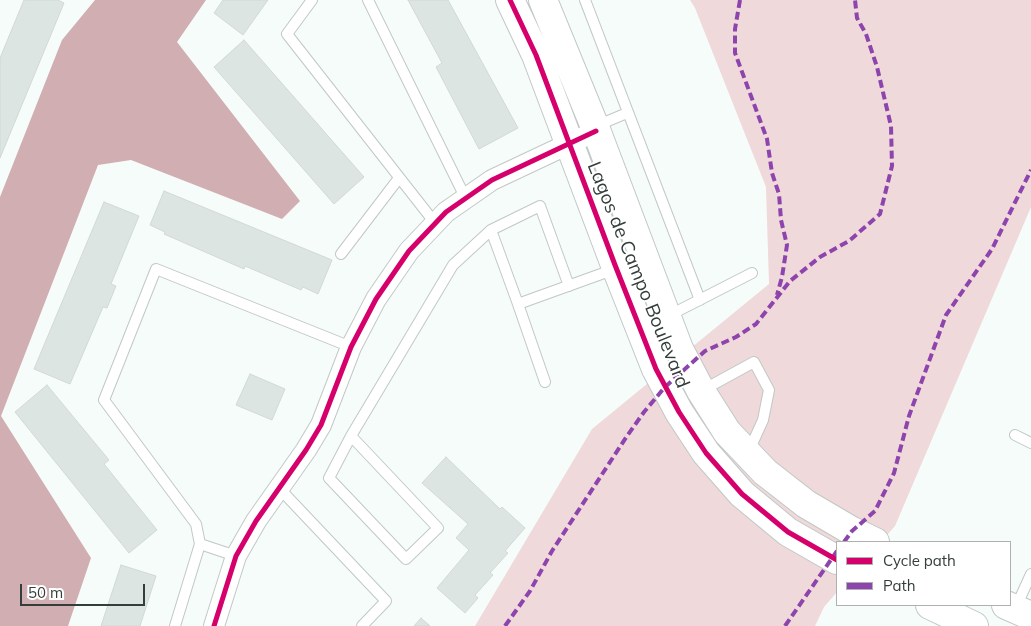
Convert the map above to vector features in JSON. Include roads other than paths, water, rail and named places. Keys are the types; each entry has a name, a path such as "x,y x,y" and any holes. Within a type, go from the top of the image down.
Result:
{"street":[{"name":"Lagos de Campo Boulevard","path":"510,0 536,55 616,269 656,369 679,412 706,453 742,494 788,532 836,559"},
{"name":"Lagos de Campo Boulevard","path":"543,0 596,129 679,349 701,391 727,432 765,472 806,504 852,532 872,541"},
{"path":"214,626 236,556 256,521 306,450 321,425 351,347 376,299 409,251 446,212 492,180 570,144 596,129"},
{"path":"616,269 644,257"},
{"path":"932,606 974,626"}],"lane":[{"path":"312,0 287,34 435,223"},
{"path":"368,0 466,198"},
{"path":"584,0 700,300"},
{"path":"596,129 627,113"},
{"path":"342,254 399,178"},
{"path":"351,436 438,528 406,559 329,478 351,436 453,265 491,230 540,206 569,286"},
{"path":"491,230 545,382"},
{"path":"176,626 200,544 196,524 104,400 156,269 351,347"},
{"path":"518,304 616,269"},
{"path":"667,317 752,273"},
{"path":"701,391 754,362 769,390 763,420 748,454"},
{"path":"1015,436 1031,443"},
{"path":"279,488 386,601 362,626"},
{"path":"200,544 236,556"},
{"path":"1017,610 1031,574"}]}
